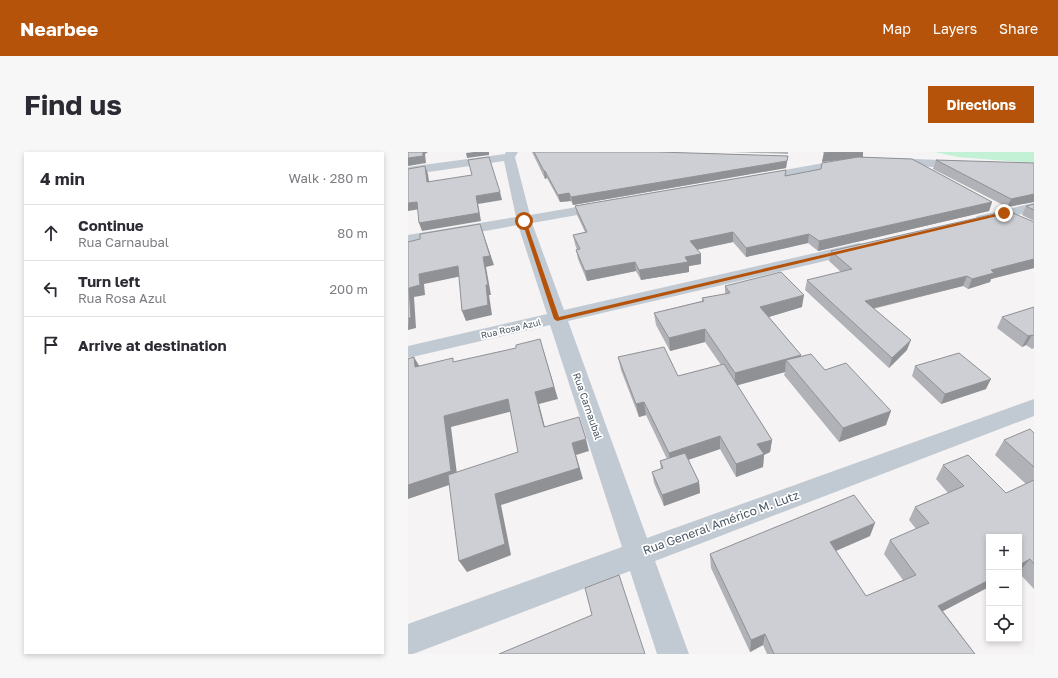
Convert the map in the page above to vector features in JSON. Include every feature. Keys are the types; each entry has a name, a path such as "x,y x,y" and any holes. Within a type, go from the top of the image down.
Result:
{"street":[{"path":"408,171 511,154"},
{"name":"Rua Carnaubal","path":"511,154 524,221 640,553 673,654"},
{"path":"740,182 860,161 802,159"},
{"path":"877,162 973,165"},
{"path":"912,164 939,178"},
{"path":"985,203 1022,223"},
{"path":"408,240 617,204"},
{"path":"966,222 1034,207"},
{"name":"Rua Rosa Azul","path":"408,352 557,319 873,244"},
{"name":"Rua General Américo M. Lutz","path":"408,640 1034,407"}],"green space":[{"path":"934,152 1034,152 1034,163 958,157"}],"building":[{"path":"408,152 423,152 423,156 408,158"},
{"path":"534,152 658,152 788,156 787,161 571,197 569,193 558,195"},
{"path":"489,157 500,192 476,196 479,213 419,223 417,202 408,203 408,169 425,166 427,182 472,175 468,160"},
{"path":"858,157 912,159 992,202 819,241 809,234 746,248 733,232 690,241 701,254 685,257 688,262 639,270 635,262 585,271 576,250 580,249 573,235 587,232 575,206 786,170 785,176 821,169 822,163"},
{"path":"936,160 1034,163 1034,194 1011,199"},
{"path":"1034,204 1034,210 1026,206"},
{"path":"1008,211 1034,222 1034,259 991,270 994,273 972,279 967,276 865,301 911,340 892,358 807,280 852,269 831,251"},
{"path":"480,224 490,256 483,257 488,285 486,285 488,305 462,311 458,266 419,274 420,285 409,288 411,318 408,318 408,242 420,239 420,234"},
{"path":"781,272 804,295 760,307 801,355 735,373 705,329 669,338 654,313 704,301 702,298 730,293 725,286"},
{"path":"1034,307 1034,336 1028,336 1002,317"},
{"path":"540,339 554,387 535,392 544,427 579,417 586,439 572,443 579,468 495,494 505,544 459,561 448,475 518,452 508,399 444,416 451,471 408,485 408,359 414,357 415,367 453,358 453,362 516,348 516,345"},
{"path":"664,347 678,376 724,364 772,440 757,444 764,454 736,464 720,436 669,453 644,402 636,404 618,357"},
{"path":"959,353 991,379 945,394 915,366"},
{"path":"811,354 825,370 846,363 891,411 843,428 786,360"},
{"path":"1030,429 1034,433 1034,467 1004,440"},
{"path":"685,453 699,482 662,495 652,472 663,468 660,461"},
{"path":"968,455 1006,493 1034,480 1034,564 1030,559 1022,563 1022,534 986,534 986,582 938,606 975,654 774,654 765,634 751,640 710,554 854,495 875,523 830,542 866,596 916,575 890,540 929,523 915,507 964,486 943,465"},
{"path":"619,575 645,654 499,654 592,615 585,588"}],"route":[{"path":"524,221 557,319 1004,213"}]}
